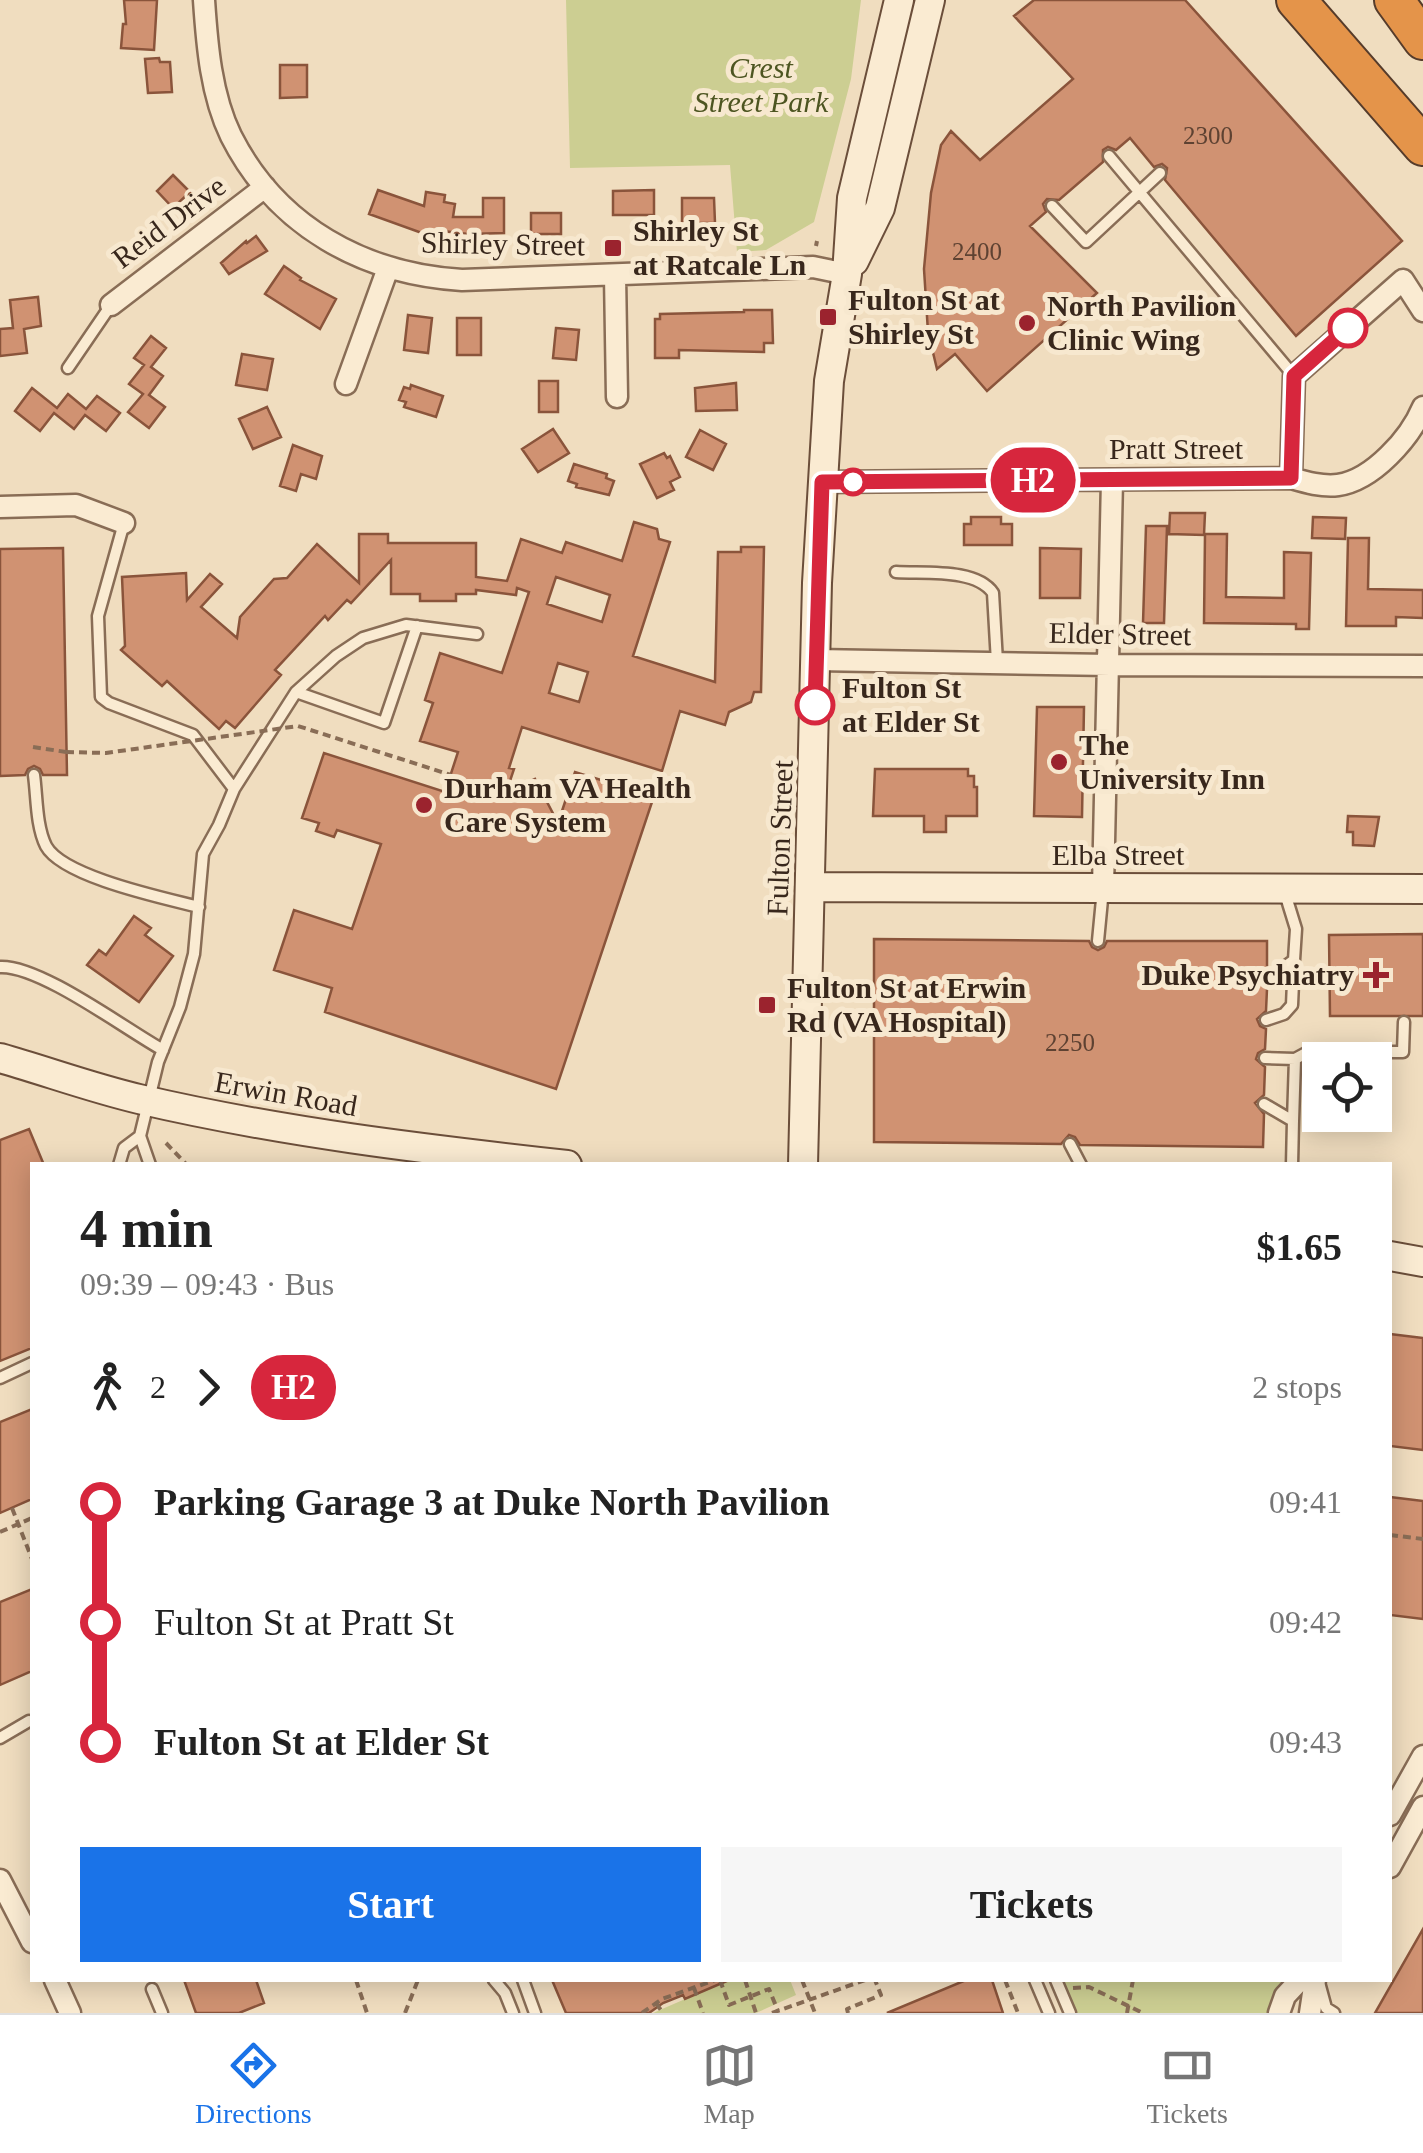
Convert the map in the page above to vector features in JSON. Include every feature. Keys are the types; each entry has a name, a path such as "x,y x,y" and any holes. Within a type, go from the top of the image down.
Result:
{"highway":[{"path":"1296,0 1423,146"},
{"path":"1394,0 1423,40"}],"main road":[{"name":"Fulton Street","path":"803,1162 822,482 832,348 847,274 852,198 899,0"},
{"name":"Fulton Street","path":"847,274 880,208 930,0"},
{"name":"Elba Street","path":"812,886 1423,890"},
{"name":"Erwin Road","path":"0,1058 149,1102 232,1119 390,1145 540,1162"},
{"path":"1392,1256 1423,1262"}],"street":[{"name":"Shirley Street","path":"204,0 207,44 230,134 265,187 320,237 364,260 422,278 462,280 813,267 847,274"},
{"name":"Reid Drive","path":"111,305 265,187"},
{"path":"346,384 388,268"},
{"path":"615,275 616,396"},
{"path":"1291,478 1294,376 1403,280 1423,311"},
{"name":"Pratt Street","path":"822,482 1291,478 1336,486 1368,472 1417,422 1423,407"},
{"path":"1104,888 1112,480"},
{"path":"0,507 76,505 124,524"},
{"name":"Elder Street","path":"816,660 1423,666"},
{"path":"1395,1806 1423,1756"},
{"path":"1392,1864 1423,1809"},
{"path":"0,1880 30,1938"},
{"path":"56,1982 70,2013"},
{"path":"1279,2013 1285,1996 1298,1982"},
{"path":"1310,2013 1317,1982"}],"lane":[{"path":"1109,156 1294,376"},
{"path":"1052,206 1086,242 1160,174"},
{"path":"68,368 111,305"},
{"path":"124,524 98,616 102,698 192,735 234,789"},
{"path":"896,572 971,578 987,584 993,593 996,662"},
{"path":"149,1162 140,1136 187,984 203,854 234,789 296,692 363,638 406,625 476,634"},
{"path":"296,692 384,723 417,626"},
{"path":"34,775 42,836 48,850 60,862 79,872 199,907"},
{"path":"1098,940 1104,888"},
{"path":"1266,1020 1284,1014 1292,1006 1296,930 1284,889"},
{"path":"1267,980 1294,960"},
{"path":"0,967 10,966 55,984 164,1050"},
{"path":"1265,1058 1295,1058 1308,1052 1403,1052 1404,1022"},
{"path":"1292,1162 1295,1058"},
{"path":"1264,1104 1293,1122"},
{"path":"120,1162 124,1148 140,1136"},
{"path":"1070,1144 1079,1162"},
{"path":"0,1378 30,1364"},
{"path":"0,1738 29,1721"},
{"path":"1395,1806 1423,1809"},
{"path":"496,1982 513,2013"},
{"path":"523,1982 535,2013"},
{"path":"1036,1982 1049,2013"},
{"path":"1057,1982 1070,2013"},
{"path":"1318,1982 1326,2008 1334,2013"},
{"path":"152,1990 162,2013"}],"path":[{"path":"33,747 106,753 298,726 451,775"},
{"path":"166,1143 184,1162"},
{"path":"12,1508 30,1554"},
{"path":"0,1532 30,1519"},
{"path":"1392,1535 1423,1539"},
{"path":"357,1982 368,2013"},
{"path":"406,2013 417,1982"},
{"path":"642,2013 656,2003 712,1982"},
{"path":"719,1982 728,2004 770,1988 775,2012 859,1982"},
{"path":"746,1982 756,2013"},
{"path":"803,1982 815,2013"},
{"path":"848,2013 847,2009 882,1995 876,1982"},
{"path":"1006,1982 1018,2013"},
{"path":"1128,2010 1133,1982"},
{"path":"1068,1988 1089,1987 1128,2010 1143,2013"},
{"path":"694,1988 703,2013"},
{"path":"656,2003 664,2013"}],"green space":[{"name":"Crest Street Park","path":"566,0 861,0 851,79 814,222 766,250 737,252 730,165 570,168"},
{"path":"724,1982 791,1982 796,1995 756,2013 653,2013"},
{"path":"1063,1982 1287,1982 1272,2013 1075,2013"}],"building":[{"path":"124,0 157,0 154,50 121,48 126,24"},
{"path":"1034,0 1185,0 1402,241 1296,336 1165,180 1167,168 1162,164 1154,167 1130,138 1116,150 1103,150 1103,162 1059,200 1047,199 1043,204 1046,212 1030,226 1097,293 987,391 955,354 937,369 928,332 924,269 931,193 941,145 951,131 980,160 1073,79 1014,16"},
{"path":"159,58 160,62 170,62 172,92 148,93 145,59"},
{"path":"280,65 307,65 307,97 280,98"},
{"path":"173,175 190,192 173,208 157,191"},
{"path":"378,190 424,206 426,192 445,195 444,202 455,204 453,217 483,217 483,198 504,198 504,233 434,230 433,237 369,214"},
{"path":"654,190 654,215 613,215 613,191"},
{"path":"682,198 714,198 715,223 682,223"},
{"path":"531,213 561,213 561,234 531,234"},
{"path":"256,236 267,251 229,274 221,263"},
{"path":"284,266 300,280 336,299 320,329 265,294"},
{"path":"38,297 41,326 24,329 27,353 0,356 0,329 13,328 10,300"},
{"path":"772,310 773,343 764,343 764,352 679,350 679,358 655,358 655,319 660,319 660,314"},
{"path":"408,315 432,318 428,353 404,350"},
{"path":"457,318 481,318 481,355 457,355"},
{"path":"556,328 579,330 576,360 553,358"},
{"path":"151,336 166,348 151,367 163,376 149,395 165,407 149,428 128,412 143,394 129,384 144,365 134,358"},
{"path":"242,354 273,359 267,390 236,385"},
{"path":"539,381 558,381 558,412 539,412"},
{"path":"736,383 737,410 696,411 695,388"},
{"path":"411,385 443,396 436,417 404,407 406,402 399,400 404,387 410,389"},
{"path":"32,388 57,408 68,394 86,409 97,396 120,413 106,431 85,415 74,429 54,413 40,431 15,411"},
{"path":"267,407 281,437 253,449 239,419"},
{"path":"553,429 569,453 538,472 522,449"},
{"path":"700,430 726,444 713,470 686,457"},
{"path":"293,445 322,456 316,479 301,474 296,491 280,486"},
{"path":"664,453 667,458 670,456 680,477 670,482 674,490 657,498 640,464"},
{"path":"574,464 607,474 606,478 614,481 609,495 576,487 568,481"},
{"path":"1170,513 1205,513 1204,535 1169,534"},
{"path":"971,517 1001,517 1001,524 1012,524 1012,545 964,545 964,524 971,524"},
{"path":"1313,517 1346,518 1345,539 1312,538"},
{"name":"Durham VA Health Care System","path":"634,522 657,529 659,539 670,542 633,656 715,682 718,552 764,547 761,692 754,692 751,702 729,712 725,725 680,711 662,771 522,727 506,793 535,779 558,823 575,772 654,796 556,1089 325,1012 332,988 274,970 294,910 352,929 381,844 337,830 334,837 316,831 319,823 302,818 324,753 445,792 458,752 420,741 433,703 425,700 440,653 502,673 529,592 517,588 516,595 476,590 476,594 456,594 456,601 420,601 420,594 391,594 391,560 351,603 347,600 328,620 325,616 275,670 281,675 235,728 226,721 219,729 167,681 162,686 121,650 125,646 122,577 186,573 187,600 210,574 222,584 201,607 237,638 240,617 274,579 287,578 317,544 359,583 359,534 388,534 388,543 476,543 476,577 507,581 521,539 562,553 566,542 622,561","holes":["556,577 610,595 602,622 547,604","558,663 588,672 579,702 549,693"]},
{"path":"1146,526 1167,526 1164,623 1143,623"},
{"path":"1205,534 1227,534 1226,597 1284,598 1284,552 1311,553 1309,629 1296,629 1296,624 1204,623"},
{"path":"1348,538 1369,538 1368,589 1423,590 1423,618 1396,617 1396,626 1346,626"},
{"path":"63,548 67,775 43,775 34,766 25,775 0,776 0,549"},
{"path":"1040,548 1081,549 1080,598 1040,598"},
{"name":"The University Inn","path":"1037,707 1084,707 1082,817 1034,816"},
{"path":"875,769 968,769 968,776 974,776 977,787 977,816 946,816 946,832 924,832 924,816 873,816"},
{"path":"1348,816 1379,817 1374,846 1353,845 1353,832 1347,832"},
{"path":"134,916 151,928 145,935 173,956 139,1002 87,965 99,950 106,955"},
{"name":"Duke Psychiatry","path":"1423,934 1423,1016 1330,1016 1329,935"},
{"path":"874,939 1089,941 1098,950 1107,941 1267,941 1267,969 1258,980 1267,989 1266,1011 1257,1019 1266,1029 1265,1049 1256,1059 1265,1067 1264,1095 1255,1103 1264,1114 1263,1147 1080,1145 1069,1135 1061,1144 874,1142"},
{"path":"29,1129 43,1162 30,1162 30,1349 0,1361 0,1140"},
{"path":"1392,1334 1423,1338 1423,1450 1392,1446"},
{"path":"30,1410 30,1500 0,1513 0,1422"},
{"path":"1392,1497 1423,1501 1423,1619 1392,1615"},
{"path":"30,1590 30,1672 0,1685 0,1602"},
{"path":"1423,1929 1423,2013 1375,2013"},
{"path":"185,1982 257,1982 264,2003 239,2013 196,2013"},
{"path":"553,1982 724,1982 685,1999 683,1995 663,2003 649,2013 566,2013"},
{"path":"961,1982 993,1982 1003,2013 887,2013"}],"bus line":[{"name":"H2","path":"815,705 822,482 1291,478 1294,376 1348,328"}],"place":[{"name":"Shirley St at Ratcale Ln","path":"613,248"},
{"name":"Fulton St at Shirley St","path":"828,317"},
{"name":"North Pavilion Clinic Wing","path":"1027,323"},
{"name":"Fulton St at Elder St","path":"815,705"},
{"name":"The University Inn","path":"1059,762"},
{"name":"Durham VA Health Care System","path":"424,805"},
{"name":"Duke Psychiatry","path":"1376,975"},
{"name":"Fulton St at Erwin Rd (VA Hospital)","path":"767,1005"}]}
